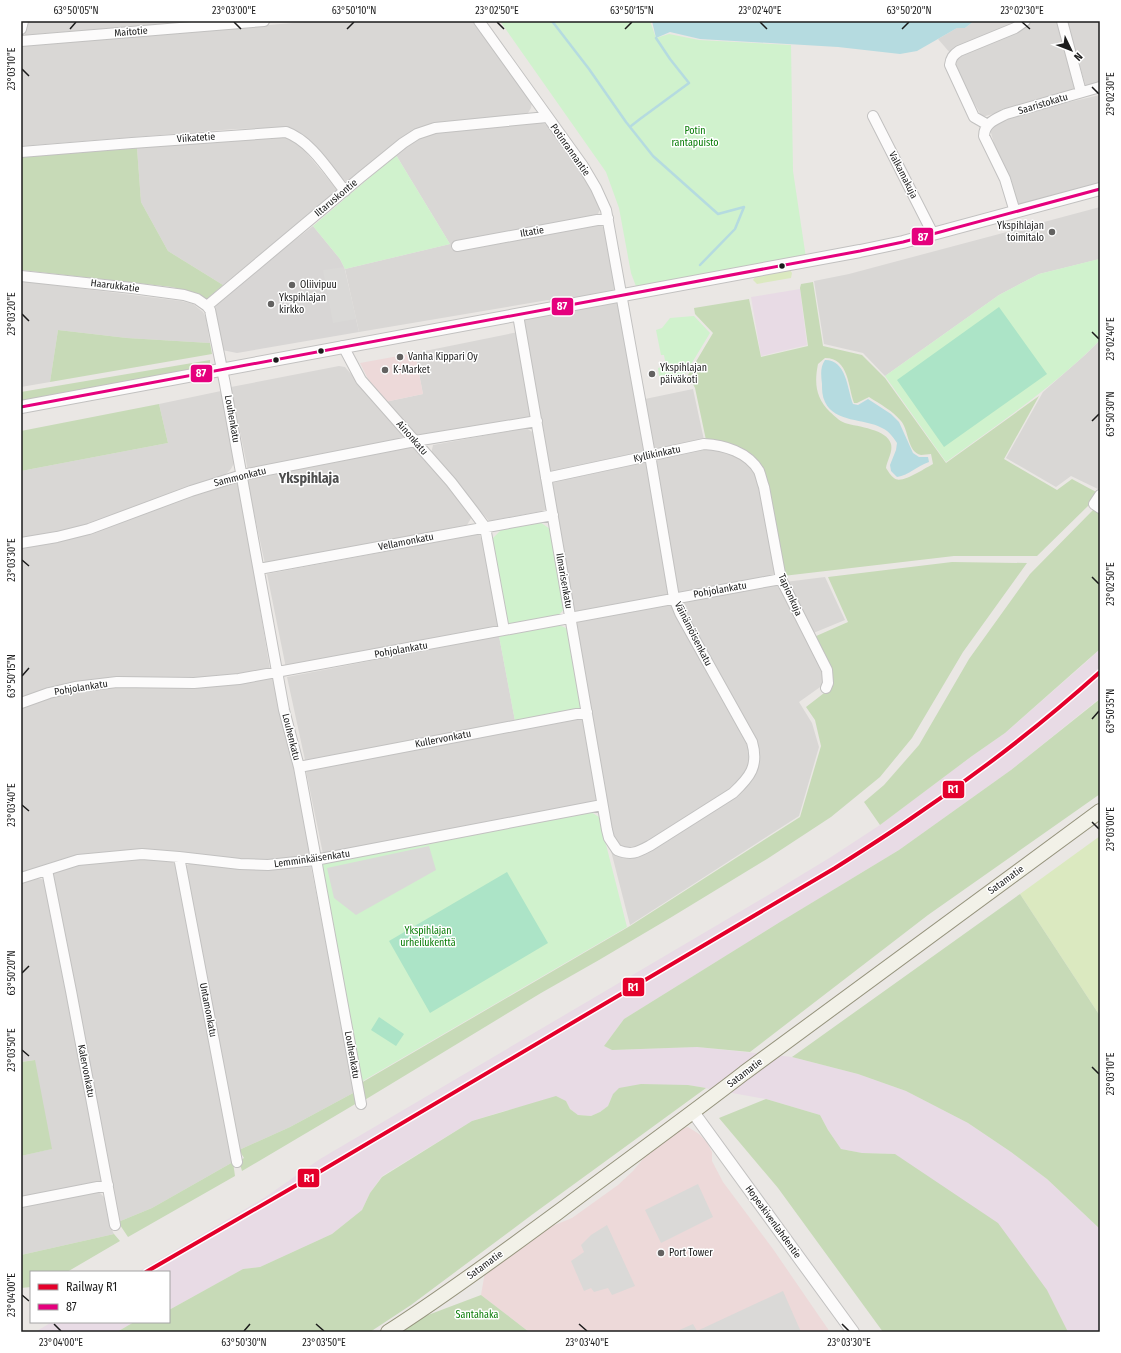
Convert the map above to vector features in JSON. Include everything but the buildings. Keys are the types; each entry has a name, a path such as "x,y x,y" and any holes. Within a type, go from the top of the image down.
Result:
{"main road":[{"name":"Satamatie","path":"388,1332 418,1313 464,1280 1100,811"}],"street":[{"path":"21,30 23,21"},
{"name":"Maitotie","path":"21,41 264,21"},
{"name":"Potinrannantie","path":"479,21 583,166 596,188 608,218 622,296"},
{"path":"1015,212 1005,178 984,136 984,130 988,125 974,117 950,65 953,55 1015,28 1025,21"},
{"path":"1062,21 1081,92"},
{"name":"Saaristokatu","path":"988,125 995,119 1006,114 1100,87"},
{"name":"Valkamakuja","path":"873,116 933,234"},
{"name":"Iltaruskontie","path":"207,306 403,143 417,134 435,128 547,117"},
{"name":"Viikatetie","path":"21,152 286,132 295,135 309,146 345,191"},
{"path":"21,407 343,346 860,252 1100,189"},
{"name":"Iltatie","path":"457,246 608,218"},
{"name":"Haarukkatie","path":"21,276 135,288 184,295 207,306"},
{"name":"Väinämöisenkatu","path":"613,846 617,850 630,854 651,845 733,793 750,775 754,764 752,742 683,618 674,598 622,296"},
{"path":"207,306 210,310 222,370"},
{"name":"Ilmarisenkatu","path":"518,314 602,805 609,838 613,846"},
{"name":"Ainonkatu","path":"343,346 361,380 451,482 485,527"},
{"name":"Louhenkatu","path":"222,370 284,710 298,767 361,1104"},
{"name":"Sammonkatu","path":"21,543 57,537 89,529 191,491 242,475 415,442 536,421"},
{"name":"Kyllikinkatu","path":"546,478 704,444 727,447 748,458 759,472"},
{"name":"Tapionkuja","path":"759,472 764,487 781,579 827,670 828,683 826,688"},
{"name":"Vellamonkatu","path":"259,569 553,515"},
{"path":"485,527 504,630"},
{"name":"Pohjolankatu","path":"21,703 49,693 76,687 117,682 194,683 239,679 781,579"},
{"name":"Kullervonkatu","path":"298,767 587,712"},
{"name":"Lemminkäisenkatu","path":"21,878 78,860 142,854 240,864 268,864 315,860 602,805"},
{"name":"Untamonkatu","path":"179,857 237,1162"},
{"name":"Kalervonkatu","path":"47,870 115,1225"},
{"name":"Hopeakivenlahdentie","path":"693,1112 852,1332"},
{"path":"21,1202 108,1185"}],"shaded area":[{"path":"26,21 204,21 25,35"},
{"path":"317,21 473,21 532,103 531,108 528,113 521,116 441,122 421,127 347,183 303,134 288,128 235,129 21,146 21,46"},
{"path":"974,21 1020,21 951,54 938,39 957,28 965,28"},
{"path":"1033,21 1060,21 1078,90 982,117 955,69 956,57"},
{"path":"1067,21 1100,21 1100,83 1086,87"},
{"path":"1100,95 1100,184 1018,208 995,147 989,126 1000,118"},
{"path":"542,123 547,125 587,180 597,199 600,209 598,214 590,218 451,244 452,250 594,224 600,225 605,228 616,281 615,288 609,294 557,303 548,300 359,332 345,269 450,244 396,155 419,137 435,132"},
{"path":"284,137 292,139 301,146 338,191 223,285 168,251 141,202 137,148"},
{"path":"1100,207 1100,259 1039,274 999,295 885,376 863,353 824,344 814,281 849,274"},
{"path":"313,226 340,259 344,267 359,332 237,353 222,350 215,308 218,302 224,295"},
{"path":"344,267 356,319 333,323 323,270"},
{"path":"21,281 181,301 193,304 203,312 206,318 210,343 127,338 58,330 50,382 21,387"},
{"path":"800,289 807,345 761,356 751,297"},
{"path":"622,296 674,598 752,742 750,775 639,851 613,846 522,318"},
{"path":"518,332 531,417 418,437 385,402 423,394 415,353"},
{"path":"1100,340 1100,490 1071,476 1056,487 1006,458 1043,392"},
{"path":"415,353 423,394 385,402 369,381 360,363"},
{"path":"339,366 345,367 405,436 400,441 248,471 231,387"},
{"path":"693,389 704,440 653,452 645,399"},
{"path":"221,391 234,463 231,469 224,476 112,517 61,531 21,538 21,471 168,443 159,404"},
{"path":"526,428 534,433 547,510 489,521 431,454 433,445"},
{"path":"705,446 739,455 758,475 778,578 676,596 654,458"},
{"path":"413,447 473,515 467,525 265,564 247,480"},
{"path":"239,481 270,670 213,679 119,678 21,699 21,548"},
{"path":"479,534 485,546 499,627 286,668 267,574"},
{"path":"825,577 845,620 811,634 785,582"},
{"path":"779,584 823,673 823,685 799,702 812,723 819,747 799,816 630,925 611,851 615,854 631,859 640,856 738,796 753,779 760,752 755,738 684,615 679,601"},
{"path":"499,636 515,721 305,760 287,677"},
{"path":"1100,649 1100,698 1011,770 899,850 624,1019 604,1046 612,1050 697,1047 792,1057 858,1074 906,1091 968,1123 1011,1152 1047,1179 1100,1229 1100,1332 1067,1332 895,1154 862,1153 841,1149 820,1115 766,1099 688,1085 613,1094 608,1106 591,1116 578,1115 570,1109 566,1101 532,1104 472,1121 382,1176 370,1193 362,1210 332,1234 260,1267 243,1269 170,1309 170,1271 140,1271 264,1198 320,1159 831,857 880,825 1005,733"},
{"path":"277,672 315,860 291,863 116,856 21,878 21,703 49,693"},
{"path":"584,717 597,803 323,854 306,771"},
{"path":"429,846 436,870 356,915 334,898 327,868"},
{"path":"133,860 168,860 174,863 177,869 233,1162 152,1208 118,1222 52,872 79,864"},
{"path":"191,863 257,870 311,867 355,1092 290,1127 239,1150 185,866"},
{"path":"37,878 45,880 102,1182 21,1198 21,1156 51,1149 34,1060 21,1062 21,884"},
{"path":"688,1127 699,1134 707,1142 712,1152 712,1161 723,1182 773,1249 830,1332 529,1332 481,1295 485,1272 545,1229 572,1218 618,1185 633,1171 649,1152 682,1128"},
{"path":"698,1184 713,1217 661,1243 645,1210"},
{"path":"99,1192 105,1198 111,1228 114,1234 21,1255 21,1207"},
{"path":"607,1225 635,1286 612,1295 608,1288 594,1292 591,1288 584,1291 571,1261 584,1252 581,1245 591,1235"},
{"path":"783,1291 801,1332 675,1332 693,1324 697,1331"},
{"path":"50,1323 132,1323 117,1332 35,1332"}],"green space":[{"name":"Potin rantapuisto","path":"500,21 650,21 656,38 669,34 699,40 791,45 793,171 806,258 637,289 631,273 619,208 606,172"},
{"path":"137,148 141,202 168,251 223,285 207,299 192,292 172,287 21,270 21,157"},
{"path":"396,155 450,244 345,269 340,259 313,226"},
{"path":"1099,259 1100,340 1045,389 946,462 885,376 999,295 1039,274"},
{"path":"790,270 792,273 791,278 757,284 753,280 756,276"},
{"path":"813,282 823,346 862,355 885,378 946,463 1039,396 1004,459 1057,490 1072,479 1098,493 1090,504 1037,556 954,556 783,576 768,484 739,447 721,441 706,440 695,388 688,375 713,333 695,314 694,308 749,299 761,357 808,346 800,288 801,284","holes":["825,358 833,359 839,363 846,374 854,403 869,397 898,417 904,425 913,450 921,455 931,454 933,464 907,478 897,480 886,468 891,450 891,444 888,439 884,435 871,429 839,420 825,407 819,396 816,384 818,364"]},
{"path":"999,307 1047,374 944,447 897,380"},
{"path":"694,316 710,333 684,376 668,380 667,375 659,376 658,368 666,366 664,355 661,355 656,330 662,328 670,318"},
{"path":"58,330 127,338 210,343 212,354 50,382"},
{"path":"210,360 210,367 21,401 21,392"},
{"path":"159,404 168,443 21,471 21,431"},
{"path":"1094,509 1100,513 1100,649 1005,733 880,825 864,802 884,785 919,745 969,659 1030,574"},
{"path":"540,522 550,529 564,609 558,616 511,625 506,621 491,540 502,529"},
{"path":"952,562 1027,563 963,652 912,738 880,777 831,817 767,859 363,1101 361,1083 630,926 800,817 821,746 815,720 806,707 828,690 814,637 848,622 828,577"},
{"path":"559,625 568,629 581,708 515,721 499,636"},
{"path":"1100,699 1100,794 928,915 750,1052 697,1047 612,1050 604,1046 624,1019 899,850 1011,770"},
{"name":"Ykspihlajan urheilukenttä","path":"591,812 599,817 627,927 361,1082 320,863"},
{"path":"1100,836 1100,1016 1020,894"},
{"path":"507,872 548,943 430,1013 389,941"},
{"path":"1020,894 1100,1016 1100,1229 1047,1179 1011,1152 968,1123 906,1091 858,1074 792,1057"},
{"path":"379,1017 404,1034 396,1046 371,1030"},
{"path":"35,1060 52,1149 21,1156 21,1062"},
{"path":"641,1084 688,1085 706,1088 411,1305 370,1332 117,1332 132,1323 170,1323 170,1309 243,1269 260,1267 332,1234 362,1210 370,1193 382,1177 472,1121 556,1096 566,1101 570,1109 578,1115 591,1116 608,1106 613,1094 619,1088"},
{"path":"355,1092 357,1103 242,1171 239,1161 244,1158 239,1150 290,1127"},
{"path":"766,1099 820,1115 841,1149 862,1153 895,1154 998,1223 1047,1290 1068,1332 883,1332 778,1188 719,1118"},
{"path":"233,1162 235,1176 128,1237 118,1222 152,1208"},
{"path":"114,1234 120,1241 69,1271 30,1271 30,1287 21,1288 21,1255"},
{"name":"Santahaka","path":"481,1295 529,1332 398,1332 420,1318"}],"water":[{"path":"652,21 974,21 965,28 957,28 917,51 900,54 838,47 700,39 670,32 656,38"},
{"path":"825,360 832,361 842,370 853,404 858,405 868,399 891,414 899,422 913,453 919,457 928,457 929,462 897,477 891,471 890,465 897,443 891,434 875,425 836,414 825,402 822,393 821,374 822,365"}],"waterway":[{"path":"552,21 589,69 626,122 653,156 718,214 744,207 735,229 700,265"},
{"path":"631,126 689,83 656,38"}],"rail line":[{"name":"R1","path":"148,1271 309,1178 835,868 940,799 987,765 1033,729 1100,672"}],"transit line":[{"name":"87","path":"21,407 860,251 903,242 1100,189"}],"place":[{"name":"Ykspihlajan toimitalo","path":"1052,232"},
{"name":"Oliivipuu","path":"292,285"},
{"name":"Ykspihlajan kirkko","path":"271,304"},
{"name":"Vanha Kippari Oy","path":"400,357"},
{"name":"K-Market","path":"385,370"},
{"name":"Ykspihlajan päiväkoti","path":"652,374"},
{"name":"Port Tower","path":"661,1253"}],"district":[{"name":"Ykspihlaja","path":"309,478"}]}
